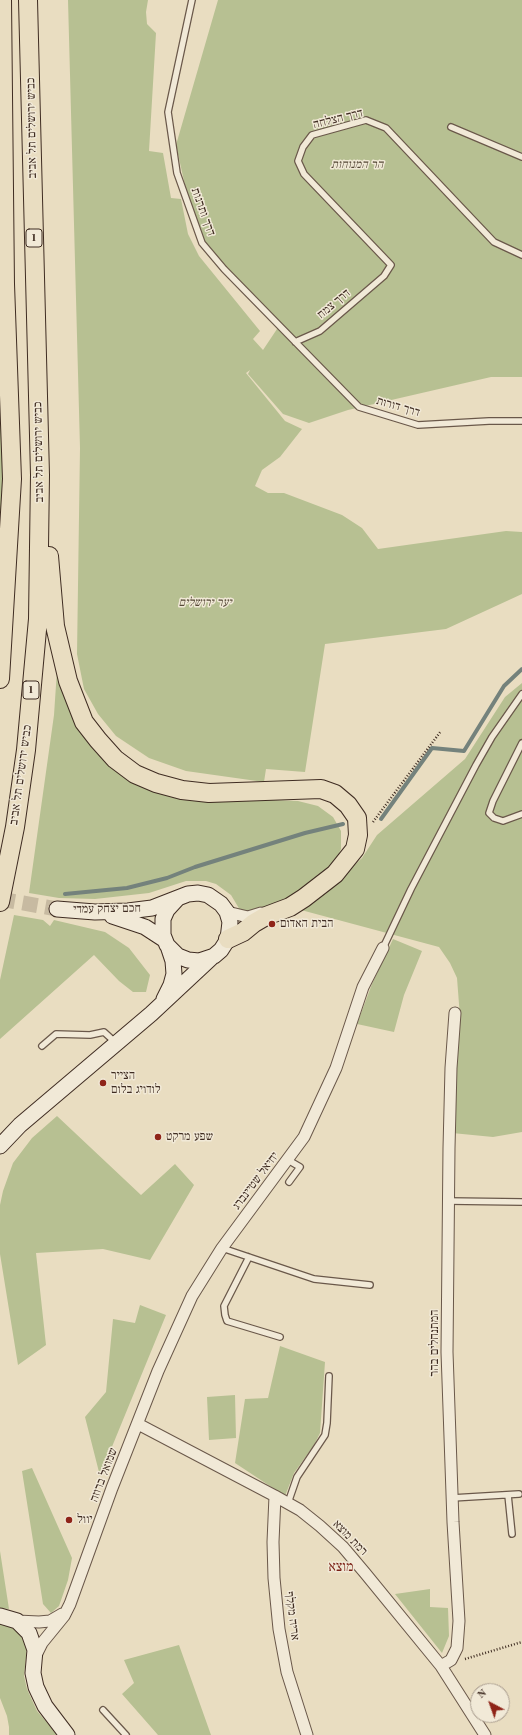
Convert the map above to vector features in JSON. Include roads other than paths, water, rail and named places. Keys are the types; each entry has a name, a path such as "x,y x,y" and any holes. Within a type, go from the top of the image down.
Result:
{"highway":[{"path":"0,679 12,480 5,284 2,0"},
{"name":"כביש ירושלים תל אביב","path":"0,902 16,819 26,750 38,619 40,475 28,0"},
{"path":"40,475 48,542 55,626 62,661 68,682 84,722 115,760 135,774 156,783 182,790 210,793 321,789 335,794 348,805 357,818 358,836 355,849 335,874 290,907 266,916 243,932 228,939"}],"main road":[{"path":"0,1146 20,1125 151,1014 221,950 228,939 230,927 227,912 217,900 208,895 193,894 178,898 167,910 163,920 162,930 173,961 173,980 165,997 151,1014"},
{"name":"חכם יצחק עמדי","path":"57,909 95,912 140,910 161,905 178,898"},
{"path":"95,912 138,924 152,930 178,956 188,960 199,961 214,956"},
{"path":"0,1616 17,1621 26,1629 32,1639 35,1650 34,1680 41,1700 67,1735"}],"street":[{"path":"227,912 248,917 279,907 299,896 338,864 350,846 351,827 343,810 335,800 335,794"},
{"name":"יחיאל שטיינברג","path":"138,1424 158,1371 192,1296 222,1248 304,1137 336,1068 363,987 383,948"},
{"name":"המתנחלים בהר","path":"441,1666 451,1660 456,1648 459,1621 452,1498 447,1352 448,1201 451,1082 455,1013"},
{"name":"רמת מוצא","path":"138,1424 288,1503 320,1526 343,1547 441,1666 485,1735"},
{"name":"שמואל ברוזה","path":"34,1661 42,1643 64,1616 70,1604 112,1488 138,1424"},
{"name":"אריה מקלף","path":"275,1496 274,1556 279,1630 287,1672 307,1735"},
{"name":"שמואל ברוזה","path":"17,1621 50,1621 62,1614 70,1604"}],"lane":[{"name":"דרך ותרנות","path":"192,0 168,112 177,173 202,243 224,269 295,342"},
{"name":"דרך הצלחה","path":"384,276 391,265 304,174 298,161 303,147 312,135 366,120 386,128 494,242 522,255"},
{"path":"451,127 522,157"},
{"name":"דרך צמח","path":"295,342 320,331 384,276"},
{"name":"דרך דורות","path":"295,342 359,408 418,426 489,421 522,421"},
{"path":"383,948 411,889 476,764 492,737 522,694"},
{"path":"522,743 489,813 494,818 503,821 522,814"},
{"path":"42,1046 56,1034 90,1035 104,1032 116,1044"},
{"path":"288,1160 300,1167 289,1182"},
{"path":"448,1201 522,1202"},
{"path":"222,1248 314,1279 370,1285"},
{"path":"249,1257 224,1306 227,1321 280,1337"},
{"path":"288,1503 297,1477 325,1435 329,1376"},
{"path":"452,1498 519,1494"},
{"path":"508,1495 512,1534"},
{"path":"103,1710 124,1735"}],"waterway":[{"path":"381,819 432,748 464,751 504,686 522,669"},
{"path":"65,894 127,888 167,878 195,867 305,833 343,824"}],"tunnel":[{"path":"0,899 57,909"}],"place":[{"name":"הבית האדום","path":"272,924"},
{"name":"הצייר לודויג בלום","path":"103,1083"},
{"name":"שפע מרקט","path":"158,1137"},
{"name":"יוול","path":"69,1520"}],"district":[{"name":"מוצא","path":"341,1567"}],"park label":[{"name":"הר המנוחות","path":"357,165"},
{"name":"יער ירושלים","path":"205,603"}]}
